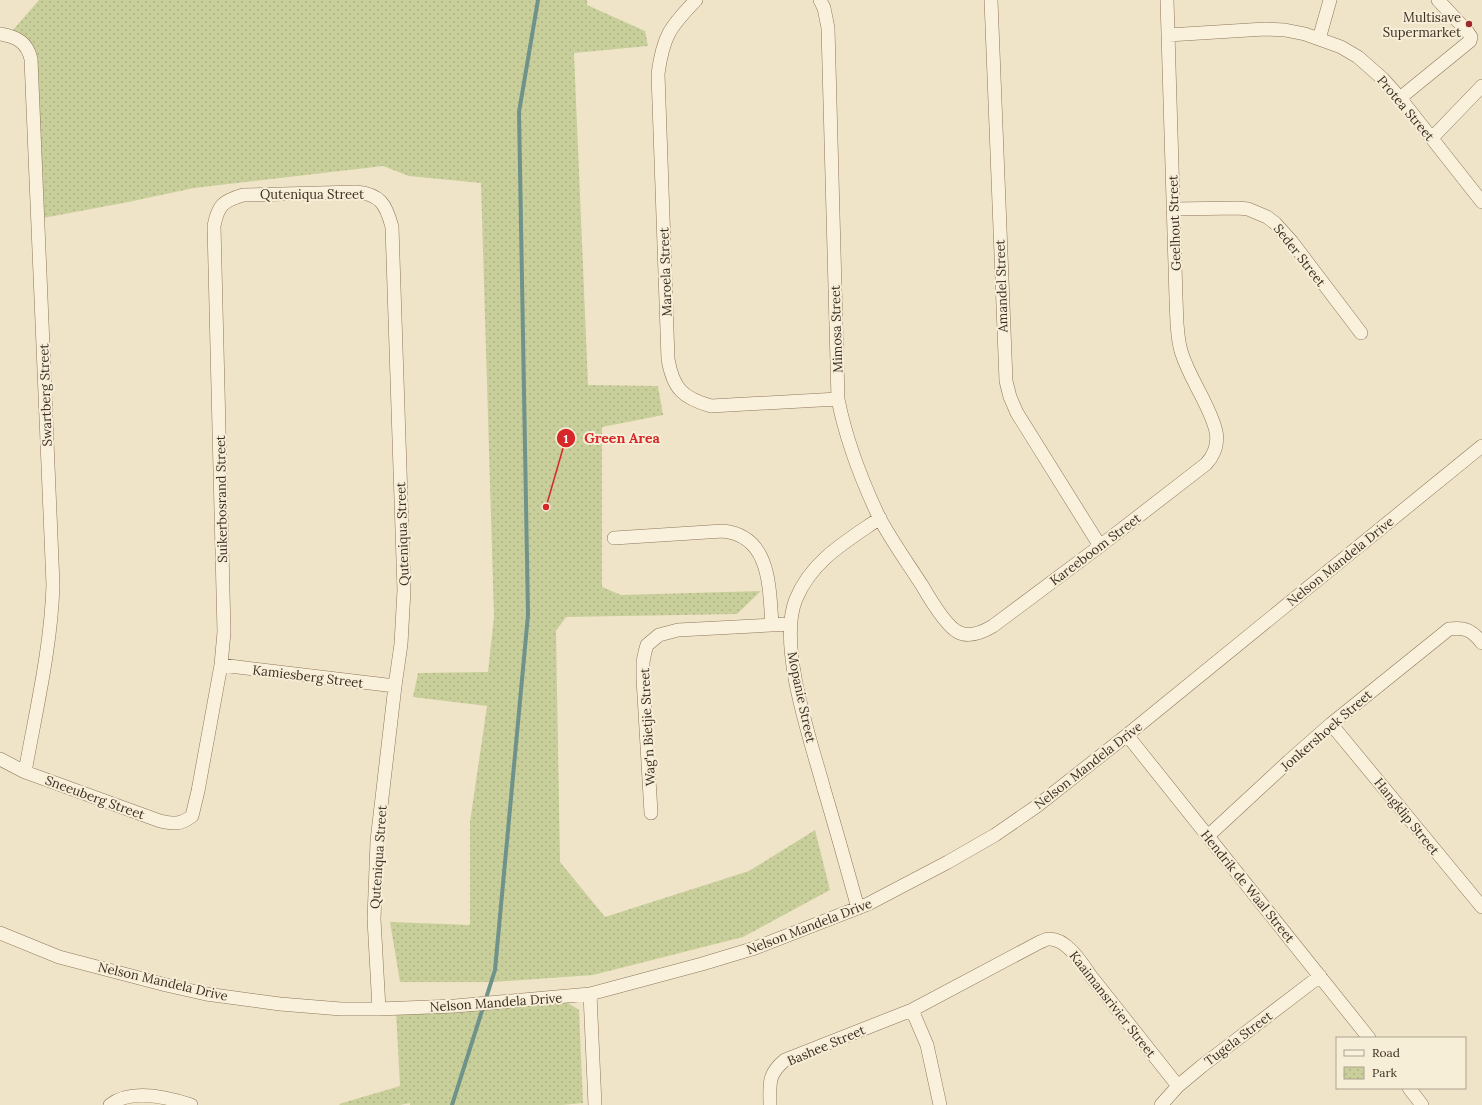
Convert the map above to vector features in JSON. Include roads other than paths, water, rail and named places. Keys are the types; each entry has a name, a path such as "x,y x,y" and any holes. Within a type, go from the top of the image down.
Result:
{"street":[{"name":"Maroela Street","path":"696,0 677,20 668,33 658,74 668,359 670,372 678,389 686,396 697,402 711,406 838,399"},
{"name":"Mimosa Street","path":"820,0 824,8 828,28 838,399 846,436 880,518 934,605 953,629"},
{"name":"Amandel Street","path":"992,0 1006,381 1010,397 1017,413 1100,546"},
{"name":"Geelhout Street","path":"1167,0 1178,336 1186,364 1212,416 1217,437"},
{"path":"1319,39 1330,0"},
{"path":"1400,98 1466,45 1476,34 1438,0"},
{"name":"Protea Street","path":"1168,35 1265,29 1286,30 1305,34 1341,47 1358,57 1383,78 1482,202"},
{"name":"Swartberg Street","path":"0,34 14,38 23,43 29,50 31,59 53,585 48,645 25,772"},
{"path":"1432,138 1482,86"},
{"name":"Quteniqua Street","path":"243,195 368,193 384,204 392,227 404,590 403,629 377,841 375,872 374,919 379,1009"},
{"name":"Suikerbosrand Street","path":"192,816 198,791 220,665 224,632 214,226 216,214 222,204 230,199 243,195"},
{"name":"Seder Street","path":"1173,209 1238,208 1248,209 1267,216 1292,242 1361,333"},
{"name":"Kareeboom Street","path":"953,629 960,634 969,634 981,633 993,626 1206,464 1212,457 1216,448 1217,437"},
{"name":"Nelson Mandela Drive","path":"0,933 59,957 206,994 280,1004 341,1009 455,1006 590,994 755,948 858,908 948,862 995,835 1037,806 1127,735 1482,446"},
{"name":"Mopanie Street","path":"858,908 803,714 790,646 790,624 797,598 811,573 821,562 880,518"},
{"path":"614,538 723,531 734,532 750,542 762,558 769,579 772,624"},
{"name":"Wag'n Bietjie Street","path":"651,813 643,678 643,662 647,645 659,636 678,630 790,624"},
{"name":"Jonkershoek Street","path":"1208,836 1331,724 1449,629 1460,628 1469,630 1482,643"},
{"name":"Kamiesberg Street","path":"220,665 395,686"},
{"name":"Hangklip Street","path":"1331,724 1482,907"},
{"name":"Hendrik de Waal Street","path":"1127,735 1368,1037"},
{"name":"Sneeuberg Street","path":"0,759 25,772 160,821 174,824 184,822 192,816"},
{"name":"Kaaimansrivier Street","path":"912,1010 1040,942 1049,939 1060,941 1079,959 1178,1086"},
{"name":"Tugela Street","path":"1161,1105 1178,1086 1202,1066 1320,976"},
{"path":"590,994 595,1105"},
{"path":"912,1010 927,1045 940,1105"},
{"name":"Bashee Street","path":"770,1105 771,1076 777,1067 785,1060 912,1010"},
{"path":"1410,1089 1422,1105"},
{"path":"110,1105 128,1096 146,1095 178,1100 191,1105"}],"waterway":[{"path":"452,1105 495,970 528,615 519,112 538,0"}],"place":[{"name":"Multisave Supermarket","path":"1469,24"},
{"name":"Green Area","path":"546,507"}]}
